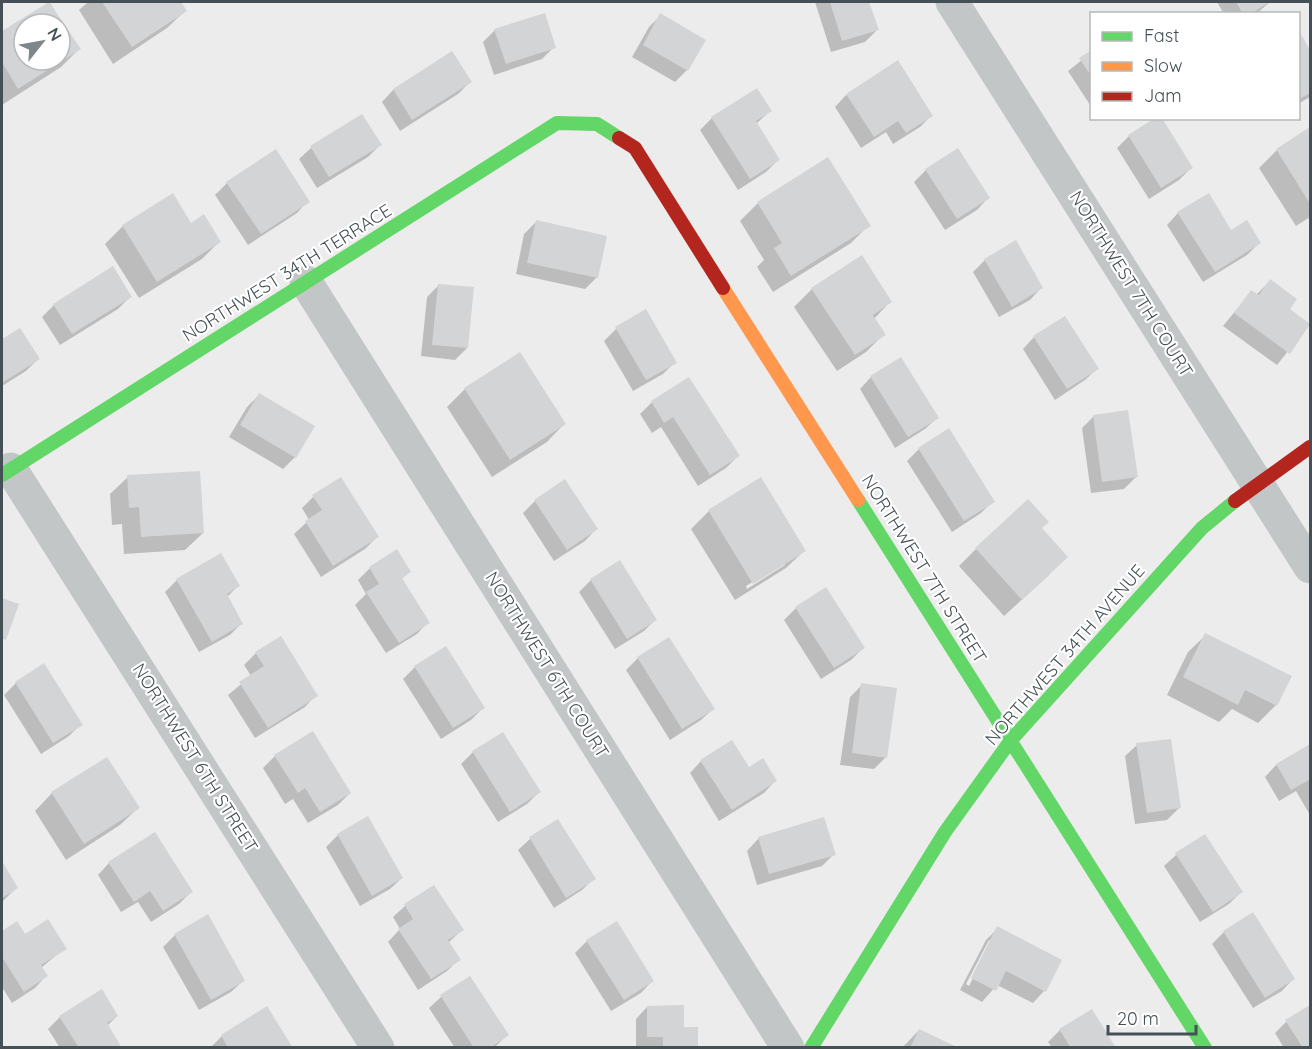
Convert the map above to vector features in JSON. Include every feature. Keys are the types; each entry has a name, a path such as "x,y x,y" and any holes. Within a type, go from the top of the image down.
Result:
{"street":[{"name":"NORTHWEST 7TH COURT","path":"952,2 1311,567"},
{"name":"NORTHWEST 34TH TERRACE","path":"6,472 557,123 597,124"},
{"name":"NORTHWEST 7TH STREET","path":"597,124 635,148 1205,1047"},
{"name":"NORTHWEST 6TH COURT","path":"306,282 788,1047"},
{"name":"NORTHWEST 34TH AVENUE","path":"811,1047 945,832 1011,740 1202,528 1257,483 1311,447"},
{"name":"NORTHWEST 6TH STREET","path":"6,472 378,1047"}],"building":[{"path":"49,2 56,12 33,12"},
{"path":"102,2 181,2 187,11 132,47"},
{"path":"830,2 869,2 879,30 842,41"},
{"path":"1236,2 1270,2 1253,12 1242,12"},
{"path":"545,13 556,48 506,64 494,29"},
{"path":"660,13 706,40 688,71 643,45"},
{"path":"12,25 12,72 45,72 18,89 2,62 2,31"},
{"path":"1300,32 1310,50 1310,93 1300,99"},
{"path":"72,36 81,49 72,55"},
{"path":"452,51 472,82 412,120 393,89"},
{"path":"1090,51 1090,74 1079,58"},
{"path":"898,60 933,116 906,133 898,121 874,137 846,94"},
{"path":"757,88 772,111 756,121 780,160 750,179 711,117"},
{"path":"362,114 382,145 329,177 310,146"},
{"path":"1152,120 1163,120 1193,168 1161,188 1128,135"},
{"path":"1310,127 1310,204 1276,149"},
{"path":"958,148 990,198 957,219 925,169"},
{"path":"276,149 310,202 261,234 226,182"},
{"path":"828,157 871,226 791,276 774,248 782,243 757,202"},
{"path":"173,193 191,223 204,214 221,242 157,282 122,225"},
{"path":"1209,193 1231,230 1247,220 1261,243 1215,272 1177,212"},
{"path":"536,220 607,236 598,278 527,263"},
{"path":"1016,240 1043,288 1012,307 984,259"},
{"path":"862,255 892,302 873,315 886,335 855,355 811,288"},
{"path":"113,266 132,297 72,334 53,304"},
{"path":"1270,279 1297,299 1290,309 1310,324 1290,354 1234,313 1251,290 1259,295"},
{"path":"438,284 474,287 468,348 432,345"},
{"path":"646,309 677,363 646,380 615,327"},
{"path":"1065,316 1099,369 1067,389 1033,336"},
{"path":"20,328 40,359 2,383 2,339"},
{"path":"520,352 566,424 510,460 464,388"},
{"path":"901,357 939,418 908,437 870,376"},
{"path":"689,377 740,456 710,475 673,417 664,423 651,401"},
{"path":"259,393 315,426 296,458 240,425"},
{"path":"1128,410 1138,477 1102,482 1093,415"},
{"path":"949,428 995,502 964,521 918,448"},
{"path":"200,471 204,533 141,537 139,507 129,508 127,475"},
{"path":"341,477 379,537 333,566 305,521 322,510 312,495"},
{"path":"761,477 806,551 753,584 708,510"},
{"path":"565,479 598,529 567,550 534,500"},
{"path":"1028,499 1049,522 1042,528 1068,557 1022,600 975,548"},
{"path":"397,549 411,572 402,578 430,623 399,643 366,592 379,584 369,567"},
{"path":"221,553 240,586 227,594 243,624 212,642 176,579"},
{"path":"620,560 657,620 627,639 590,579"},
{"path":"826,587 865,648 834,668 795,607"},
{"path":"2,598 19,604 6,640 2,638"},
{"path":"1205,633 1292,676 1277,706 1245,690 1238,705 1183,677"},
{"path":"281,636 318,696 268,728 239,682 264,666 255,652"},
{"path":"669,637 715,709 682,729 637,657"},
{"path":"446,646 485,708 453,728 414,666"},
{"path":"44,663 83,725 53,743 15,682"},
{"path":"861,683 897,688 887,758 852,753"},
{"path":"313,731 351,793 320,812 305,788 298,793 274,755"},
{"path":"503,732 541,792 510,812 472,751"},
{"path":"1171,739 1181,808 1147,813 1136,743"},
{"path":"732,740 749,767 763,758 777,781 732,810 700,760"},
{"path":"1310,744 1310,783 1309,780 1291,790 1276,764"},
{"path":"107,757 140,808 84,844 51,792"},
{"path":"368,816 403,878 372,896 337,834"},
{"path":"824,817 836,855 769,874 758,837"},
{"path":"558,819 596,879 566,898 529,837"},
{"path":"155,832 193,892 163,911 150,891 134,902 108,862"},
{"path":"1205,834 1243,892 1213,912 1175,853"},
{"path":"2,861 18,888 2,898"},
{"path":"434,885 464,930 448,940 461,960 431,979 398,929 413,919 404,904"},
{"path":"1253,912 1295,979 1265,998 1223,931"},
{"path":"208,914 245,981 211,1000 174,934"},
{"path":"48,919 67,949 41,965 48,976 24,992 2,957 2,931 17,921 25,934"},
{"path":"617,921 654,981 624,1000 586,940"},
{"path":"997,926 1062,960 1046,992 1006,971 996,991 971,978"},
{"path":"470,976 509,1035 490,1048 474,1048 440,995"},
{"path":"102,989 118,1016 107,1023 122,1048 79,1048 59,1016"},
{"path":"684,1005 684,1027 698,1027 698,1048 663,1048 663,1037 647,1037 647,1006"},
{"path":"1310,1005 1310,1048 1303,1048 1285,1020"},
{"path":"267,1006 293,1048 228,1048 221,1035"},
{"path":"1092,1009 1116,1048 1071,1048 1059,1029"},
{"path":"919,1029 959,1048 910,1048"}],"traffic: fast":[{"path":"2,475 557,123 597,124 619,138"},
{"path":"858,500 1205,1048"},
{"path":"811,1048 945,832 1011,740 1202,528 1235,501"}],"traffic: slow":[{"path":"723,288 858,500"}],"traffic: jam":[{"path":"619,138 635,148 723,288"},
{"path":"1235,501 1310,447"}]}
